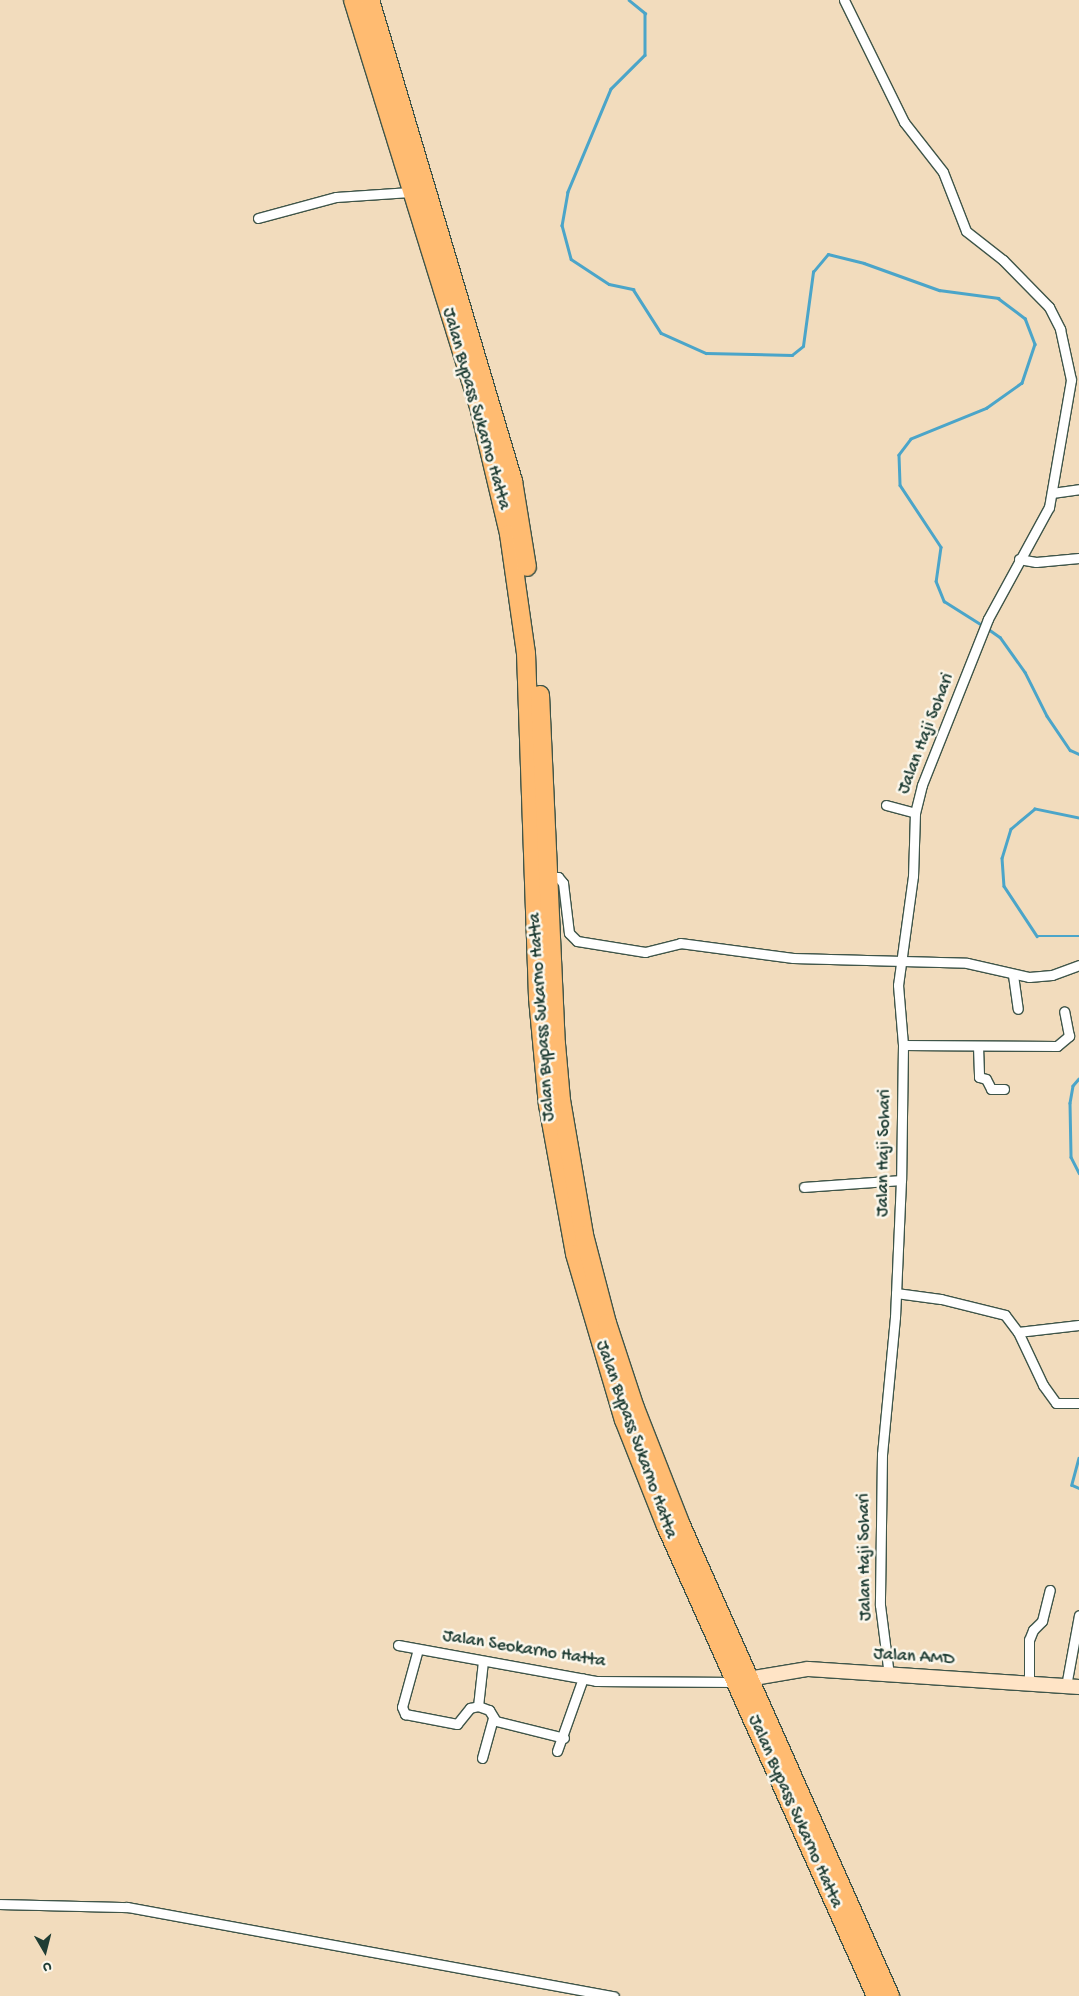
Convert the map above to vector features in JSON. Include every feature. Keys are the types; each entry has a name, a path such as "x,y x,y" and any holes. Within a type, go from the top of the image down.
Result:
{"highway":[{"name":"Jalan Bypass Sukarno Hatta","path":"354,0 410,192 480,411 498,476 519,594 529,708 538,998 548,1105 575,1254 624,1420 666,1526 742,1681 796,1802 890,1996"},
{"name":"Jalan Bypass Sukarno Hatta","path":"370,0 513,481 532,597 541,702 556,1044 566,1138 584,1234 607,1323 635,1408 742,1681"},
{"name":"Jalan Bypass Sukarno Hatta","path":"796,1802 876,1996"}],"street":[{"name":"Jalan Haji Sohari","path":"844,0 904,122 943,172 966,231 1003,260 1049,307 1060,329 1071,380 1049,507 988,619 922,785 915,813 913,876 900,961 903,1045 901,1180 896,1293 882,1454 880,1605 889,1675"},
{"path":"258,218 336,197 410,192"},
{"path":"1052,494 1079,489"},
{"path":"1019,559 1036,562 1079,558"},
{"path":"886,805 915,813"},
{"path":"548,877 558,877 563,883 569,933 577,941 645,952 688,944 793,958 984,964 1013,975 1052,975 1079,965"},
{"path":"1013,975 1018,1009"},
{"path":"903,1045 1062,1044 1069,1036 1064,1011"},
{"path":"978,1046 979,1077 986,1080 991,1089 1004,1089"},
{"path":"804,1187 901,1180"},
{"path":"896,1293 941,1299 1004,1315 1018,1332 1043,1385 1056,1403 1079,1403"},
{"path":"1018,1332 1079,1325"},
{"path":"1029,1684 1029,1640 1032,1630 1042,1621 1050,1590"},
{"path":"1072,1687 1079,1615"},
{"name":"Jalan Seokarno Hatta","path":"398,1645 583,1678 742,1681"},
{"path":"418,1649 402,1707 405,1714 457,1724 470,1708 478,1706 489,1710 493,1718 482,1758"},
{"path":"478,1706 484,1661"},
{"name":"Jalan AMD","path":"742,1681 808,1669 1072,1687"},
{"path":"557,1752 564,1738 583,1678"},
{"path":"493,1718 564,1738"},
{"path":"0,1904 127,1907 614,1996"}],"waterway":[{"path":"629,0 645,13 645,55 611,89 568,192 562,225 571,259 609,284 633,289 661,333 706,353 792,355 803,346 813,272 828,254 864,263 939,290 998,298 1025,318 1035,344 1022,383 987,408 911,439 899,455 900,485 941,547 936,581 944,601 982,625"},
{"path":"987,628 1000,637 1025,672 1047,716 1070,750 1079,754"},
{"path":"1079,818 1035,809 1011,829 1002,858 1004,886 1037,936 1079,936"},
{"path":"1079,1079 1073,1086 1070,1103 1071,1157 1079,1173"},
{"path":"1079,1458 1072,1485 1079,1488"}]}
